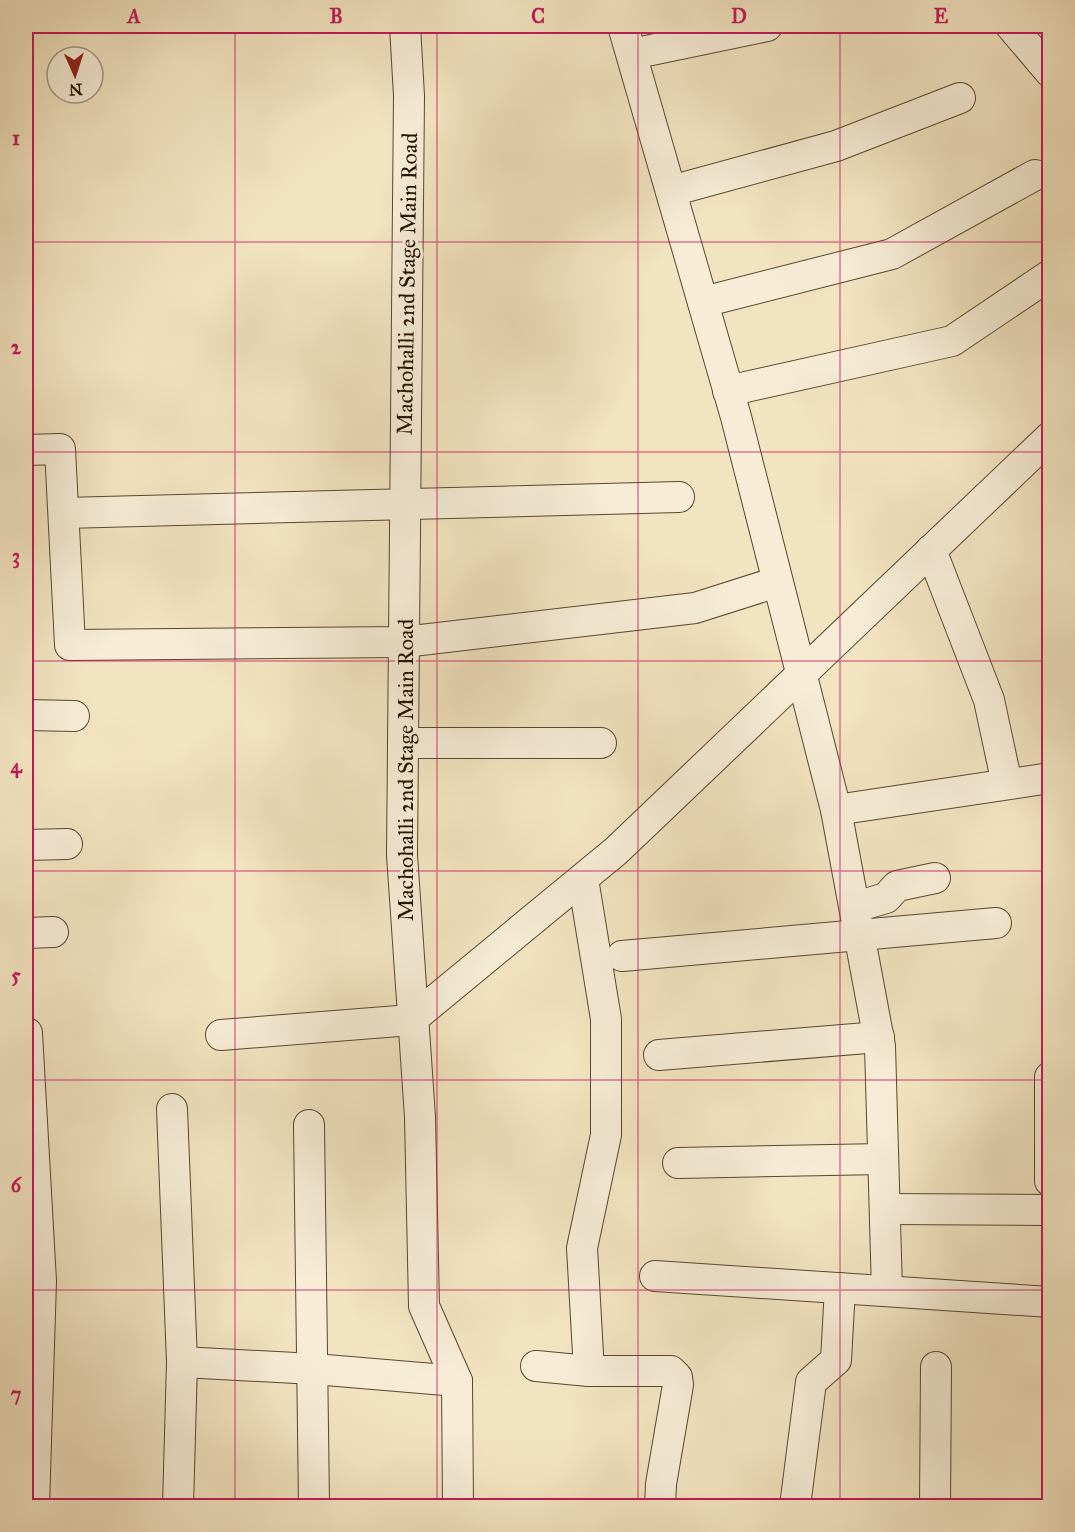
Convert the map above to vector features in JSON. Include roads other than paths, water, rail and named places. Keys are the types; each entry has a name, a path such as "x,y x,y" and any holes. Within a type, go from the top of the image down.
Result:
{"street":[{"name":"Machohalli 2nd Stage Main Road","path":"405,26 409,96 402,855 411,1020 420,1117 424,1306 457,1381 458,1506"},
{"path":"623,26 728,391 836,810 879,1037 887,1291"},
{"path":"632,54 766,26"},
{"path":"1011,26 1050,72"},
{"path":"671,191 836,146 960,98"},
{"path":"703,302 892,254 1035,175"},
{"path":"728,391 952,341 1050,275"},
{"path":"220,1035 411,1020 616,851 1050,437"},
{"path":"26,450 60,449 70,645 404,642 695,608 777,582"},
{"path":"64,513 679,497"},
{"path":"932,549 989,700 1007,784"},
{"path":"26,715 74,716"},
{"path":"403,743 601,743"},
{"path":"836,810 1050,778"},
{"path":"26,845 67,844"},
{"path":"857,921 897,886 935,878"},
{"path":"583,879 606,1018 606,1135 582,1248 589,1371"},
{"path":"622,956 857,921 996,923"},
{"path":"27,1033 33,1281 34,1506"},
{"path":"659,1055 879,1037"},
{"path":"1050,1077 1050,1180"},
{"path":"172,1109 182,1362 178,1506"},
{"path":"309,1125 314,1506"},
{"path":"678,1163 883,1159"},
{"path":"885,1209 1050,1210"},
{"path":"656,1276 1050,1302"},
{"path":"795,1506 811,1382 836,1360 840,1288"},
{"path":"182,1362 314,1369 457,1381"},
{"path":"536,1366 589,1371 671,1371 677,1377 678,1385 661,1484 660,1506"},
{"path":"935,1506 936,1367"}]}
